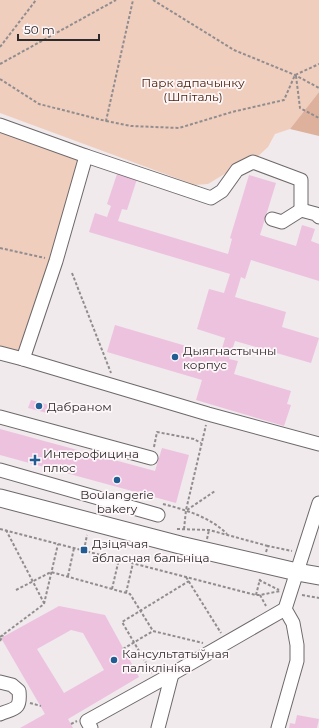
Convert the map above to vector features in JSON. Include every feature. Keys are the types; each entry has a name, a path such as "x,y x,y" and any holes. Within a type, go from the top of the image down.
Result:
{"main road":[{"path":"0,498 145,536 319,576"}],"lane":[{"path":"0,125 211,198 222,191 237,170 253,162 301,180 301,210"},
{"path":"23,359 56,261 86,156"},
{"path":"272,219 282,222 301,210 316,214 319,217"},
{"path":"0,353 208,414 319,444"},
{"path":"0,416 151,458"},
{"path":"0,470 158,515"},
{"path":"278,728 297,661 297,645 293,623 285,609 285,591 297,572 319,503"},
{"path":"91,728 87,721 285,609"},
{"path":"158,728 172,674"},
{"path":"0,682 12,685 19,691 20,701 17,708 0,714"}],"path":[{"path":"0,47 36,0"},
{"path":"0,64 116,0"},
{"path":"106,121 133,0"},
{"path":"153,0 234,50 295,75 319,88"},
{"path":"0,79 39,104 131,126 179,128 232,112 284,100 295,75 319,64"},
{"path":"295,75 300,108 319,118"},
{"path":"0,248 56,261"},
{"path":"72,274 116,387"},
{"path":"208,414 186,510 184,529 209,530 303,554"},
{"path":"151,458 157,432 194,439 201,443"},
{"path":"186,510 215,491"},
{"path":"186,510 220,526 228,535"},
{"path":"0,529 256,595 285,591"},
{"path":"6,530 44,604"},
{"path":"0,637 44,604 58,544"},
{"path":"256,595 268,546"},
{"path":"68,576 74,548"},
{"path":"112,589 119,559"},
{"path":"126,593 133,563"},
{"path":"16,590 51,572 130,594 153,631"},
{"path":"186,576 223,636"},
{"path":"259,580 285,591 319,598"},
{"path":"153,676 122,622 189,581"},
{"path":"278,597 285,591"},
{"path":"260,595 268,610"},
{"path":"123,649 153,631 208,644 201,648"},
{"path":"0,641 3,634"}],"green space":[{"name":"Парк адпачынку (Шпіталь)","path":"0,0 319,0 319,92 290,129 275,134 268,147 255,159 236,167 208,184 195,185 0,113"},
{"path":"0,130 81,160 20,361 0,356"}],"shaded area":[{"path":"319,92 319,136 290,129"}],"building":[{"path":"117,174 137,179 127,210 122,209 118,221 228,254 232,239 230,238 249,175 276,183 260,235 296,246 302,225 315,229 311,241 319,244 319,281 251,260 245,279 241,277 235,297 286,312 282,327 319,338 311,363 235,341 229,359 238,361 234,374 291,391 287,404 291,405 284,426 196,400 202,380 107,352 115,325 220,356 225,338 197,329 209,289 224,293 230,274 89,232 95,213 107,217 111,206 107,204"},
{"name":"Дабраном","path":"31,400 49,405 47,413 28,408"},
{"path":"0,429 155,471 162,448 189,455 176,503 0,455"},
{"name":"Кансультатыўная паліклініка","path":"59,606 105,615 139,677 68,719 73,728 20,728 45,714 1,638","holes":["71,630 83,633 104,670 64,693 37,649"]},
{"path":"297,715 319,719 317,728 289,728 290,723 295,724"}],"place":[{"name":"Дыягнастычны корпус","path":"175,357"},
{"name":"Дабраном","path":"39,406"},
{"name":"Интерофицина плюс","path":"35,460"},
{"name":"Boulangerie bakery","path":"117,480"},
{"name":"Дзіцячая абласная бальніца","path":"84,550"},
{"name":"Кансультатыўная паліклініка","path":"114,660"}]}
